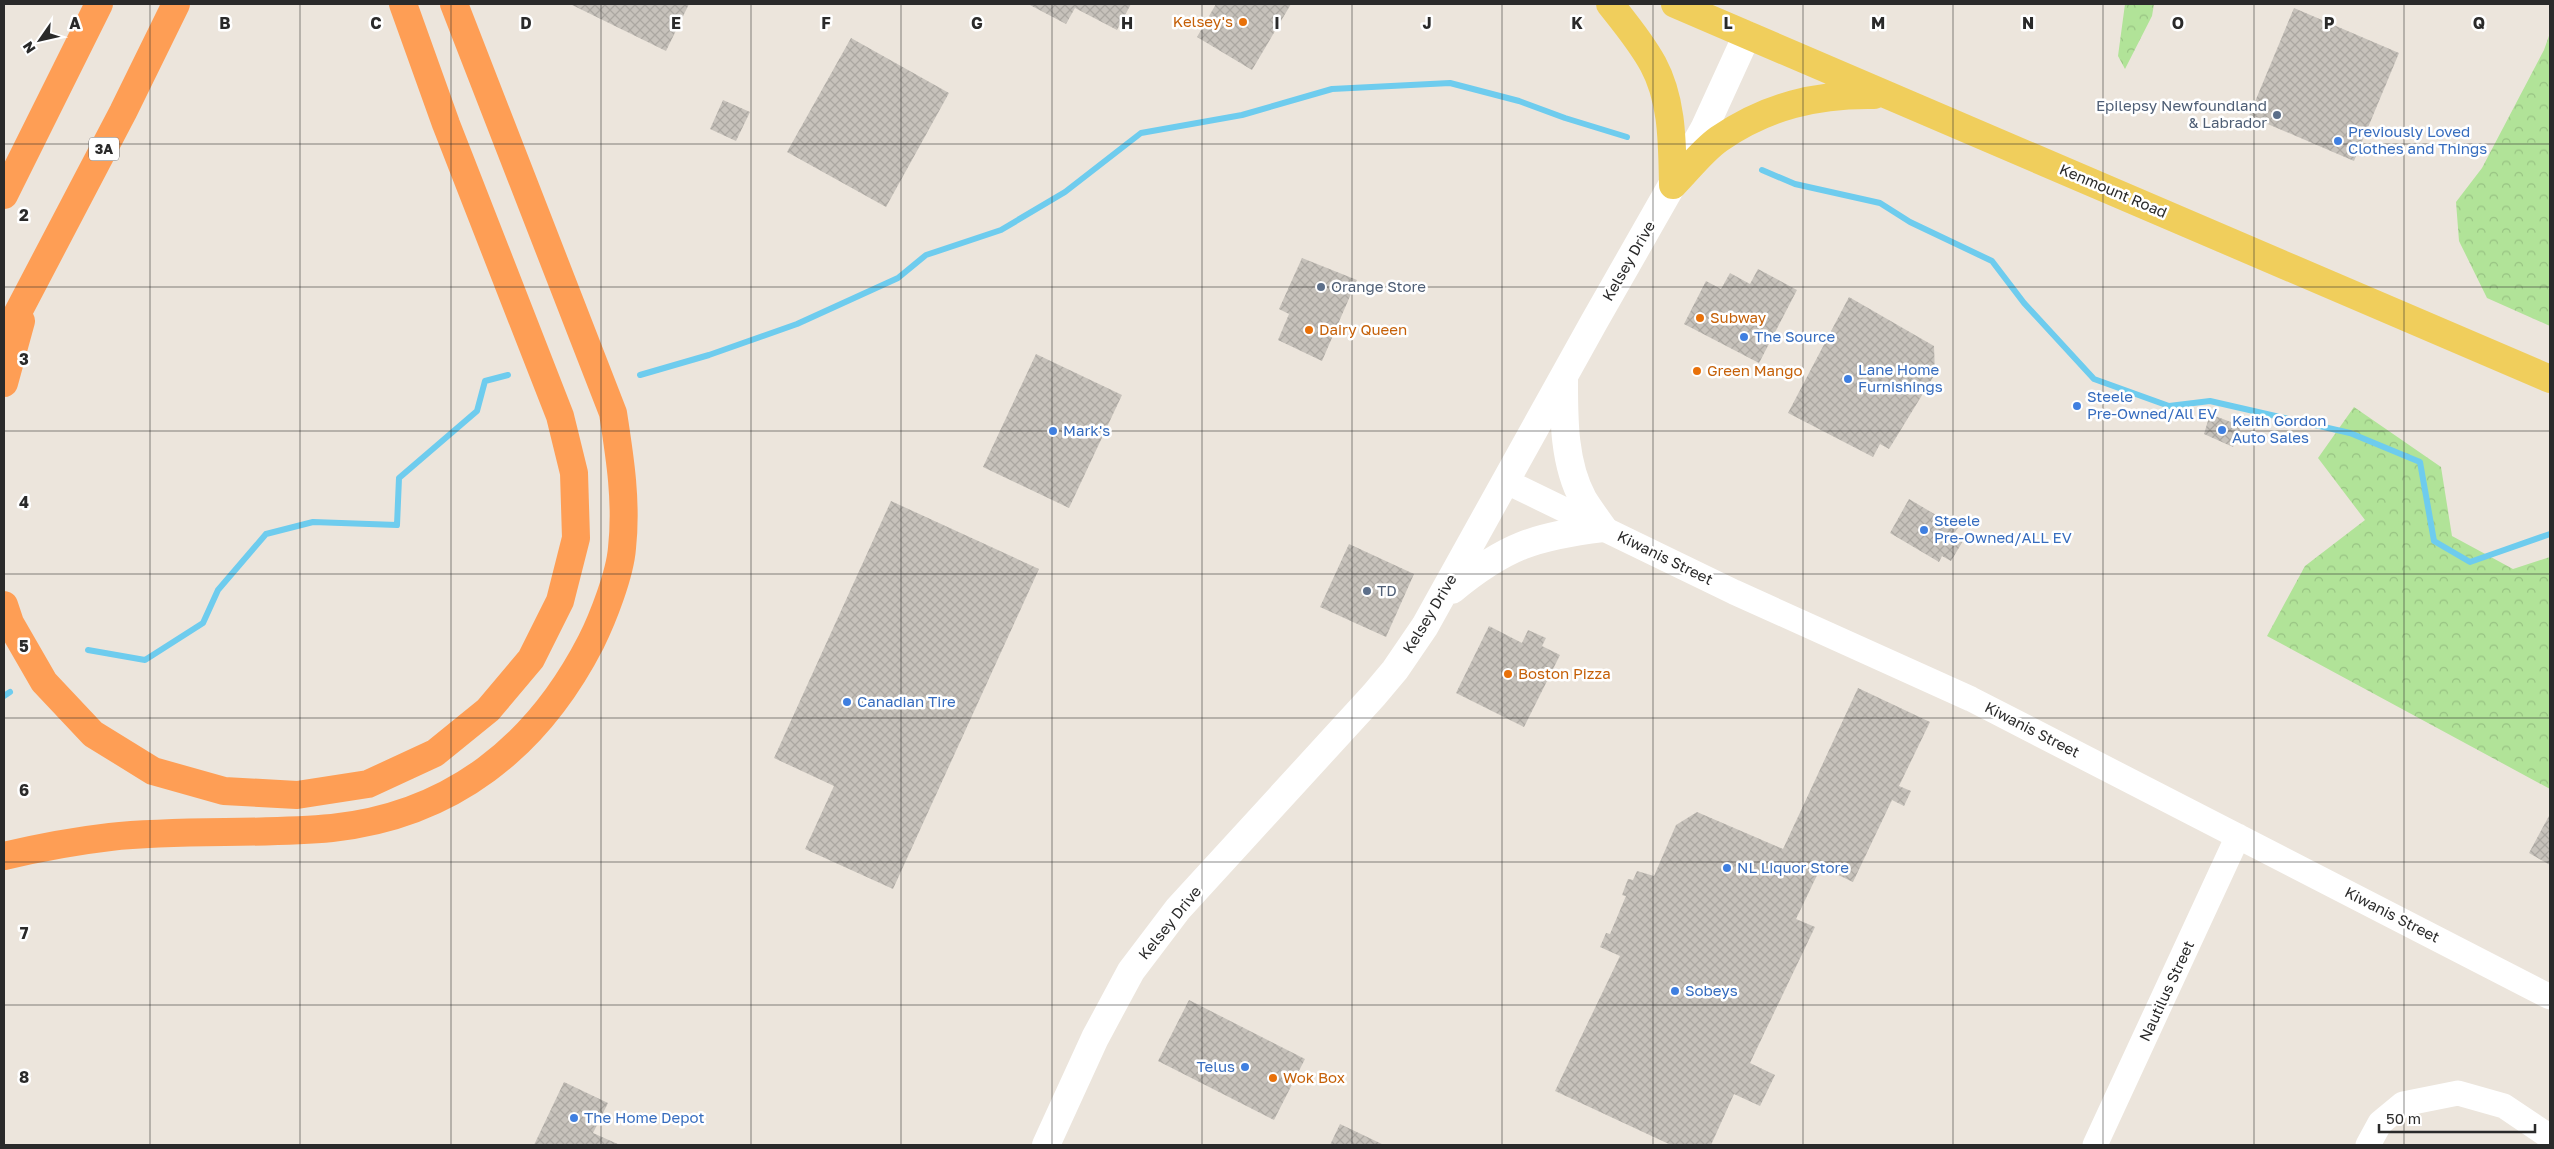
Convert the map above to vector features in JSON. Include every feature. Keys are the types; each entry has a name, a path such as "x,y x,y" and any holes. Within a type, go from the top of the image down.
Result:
{"highway":[{"path":"4,195 99,4"},
{"name":"3A","path":"4,339 124,112 176,4"},
{"path":"4,605 10,623 44,682 93,734 153,771 224,791 297,795 368,784 435,753 488,710 531,659 560,601 576,538 574,473 560,416 446,124 403,4"},
{"path":"4,856 111,837 333,828 397,815 443,796 487,771 534,727 573,676 603,618 622,550 624,482 613,413 454,4"},
{"path":"4,183 27,152"},
{"path":"4,383 28,293"}],"main road":[{"path":"1610,4 1653,64 1665,95 1672,131 1673,185"},
{"name":"Kenmount Road","path":"1675,4 2550,379"},
{"name":"Kelsey Drive","path":"1046,1145 1095,1038 1131,971 1178,909 1390,677 1412,647 1442,598 1505,481 1704,129 1747,35"},
{"path":"1673,185 1718,140 1780,109 1810,98 1839,94 1888,95"},
{"path":"1442,598 1483,564 1520,545 1558,534 1603,528 1582,498 1570,462 1564,425 1564,376"}],"street":[{"name":"Kiwanis Street","path":"1505,481 1734,592 1971,698 2550,996"},
{"name":"Nautilus Street","path":"2095,1145 2238,836"},
{"path":"2368,1145 2380,1123 2403,1104 2458,1093 2504,1106 2550,1137"}],"green space":[{"path":"2125,4 2154,4 2152,16 2125,69 2118,56"},
{"path":"2550,33 2550,326 2487,298 2459,241 2456,202 2482,168 2544,50"},
{"path":"2354,407 2441,467 2452,536 2513,569 2550,557 2550,789 2267,636 2305,566 2365,520 2318,458"}],"building":[{"path":"570,4 689,4 666,51"},
{"path":"1028,4 1131,4 1117,30 1075,8 1066,24"},
{"name":"Kelsey's","path":"1216,4 1291,4 1252,70 1197,37"},
{"path":"2294,8 2399,53 2354,161 2249,116"},
{"path":"851,38 949,93 886,207 787,152"},
{"path":"723,100 750,112 736,141 710,129"},
{"path":"1302,258 1357,280 1322,361 1278,340 1289,314 1279,309"},
{"path":"1758,269 1797,290 1759,363 1684,324 1706,281 1721,289 1730,273 1750,284"},
{"path":"1849,297 1934,346 1935,374 1889,449 1880,444 1873,457 1788,413"},
{"name":"Mark's","path":"1036,354 1122,395 1069,508 983,467"},
{"name":"Keith Gordon Auto Sales","path":"2210,414 2241,426 2233,447 2204,434"},
{"name":"Steele Pre-Owned/ALL EV","path":"1909,499 1958,528 1953,535 1963,541 1951,561 1942,556 1939,562 1890,533"},
{"path":"891,501 1039,569 893,889 805,849 834,786 774,758"},
{"name":"TD","path":"1349,544 1414,574 1386,637 1320,607"},
{"name":"Boston Pizza","path":"1489,626 1522,643 1528,630 1546,638 1542,646 1560,655 1524,727 1456,693"},
{"path":"1858,688 1930,722 1899,786 1911,791 1904,806 1892,800 1853,882 1821,867 1796,919 1815,927 1750,1063 1775,1075 1760,1106 1734,1094 1711,1145 1671,1145 1555,1091 1620,956 1600,947 1606,933 1610,934 1626,896 1622,895 1628,879 1633,880 1637,871 1654,876 1676,825 1697,812 1783,849"},
{"path":"2550,814 2550,865 2529,853"},
{"path":"1189,1000 1305,1059 1274,1120 1158,1061"},
{"name":"The Home Depot","path":"564,1082 608,1103 593,1133 620,1145 534,1145"},
{"path":"1340,1124 1384,1145 1330,1145"}],"waterway":[{"path":"640,375 709,355 797,324 898,278 926,255 1001,230 1065,192 1141,133 1242,115 1332,89 1450,83 1519,101 1565,118 1627,137"},
{"path":"1762,170 1795,184 1880,203 1910,222 1992,261 2024,303 2094,379 2169,406 2210,401 2350,433 2420,462 2434,541 2470,562 2550,534"},
{"path":"88,650 145,660 203,623 218,590 266,534 313,522 397,525 399,478 477,411 485,381 508,375"},
{"path":"4,696 10,692"}],"place":[{"name":"Kelsey's","path":"1243,22"},
{"name":"Epilepsy Newfoundland & Labrador","path":"2277,115"},
{"name":"Previously Loved Clothes and Things","path":"2338,141"},
{"name":"Orange Store","path":"1321,287"},
{"name":"Subway","path":"1700,318"},
{"name":"Dairy Queen","path":"1309,330"},
{"name":"The Source","path":"1744,337"},
{"name":"Green Mango","path":"1697,371"},
{"name":"Lane Home Furnishings","path":"1848,379"},
{"name":"Steele Pre-Owned/All EV","path":"2077,406"},
{"name":"Keith Gordon Auto Sales","path":"2222,430"},
{"name":"Mark's","path":"1053,431"},
{"name":"Steele Pre-Owned/ALL EV","path":"1924,530"},
{"name":"TD","path":"1367,591"},
{"name":"Boston Pizza","path":"1508,674"},
{"name":"Canadian Tire","path":"847,702"},
{"name":"NL Liquor Store","path":"1727,868"},
{"name":"Sobeys","path":"1675,991"},
{"name":"Telus","path":"1245,1067"},
{"name":"Wok Box","path":"1273,1078"},
{"name":"The Home Depot","path":"574,1118"}]}
